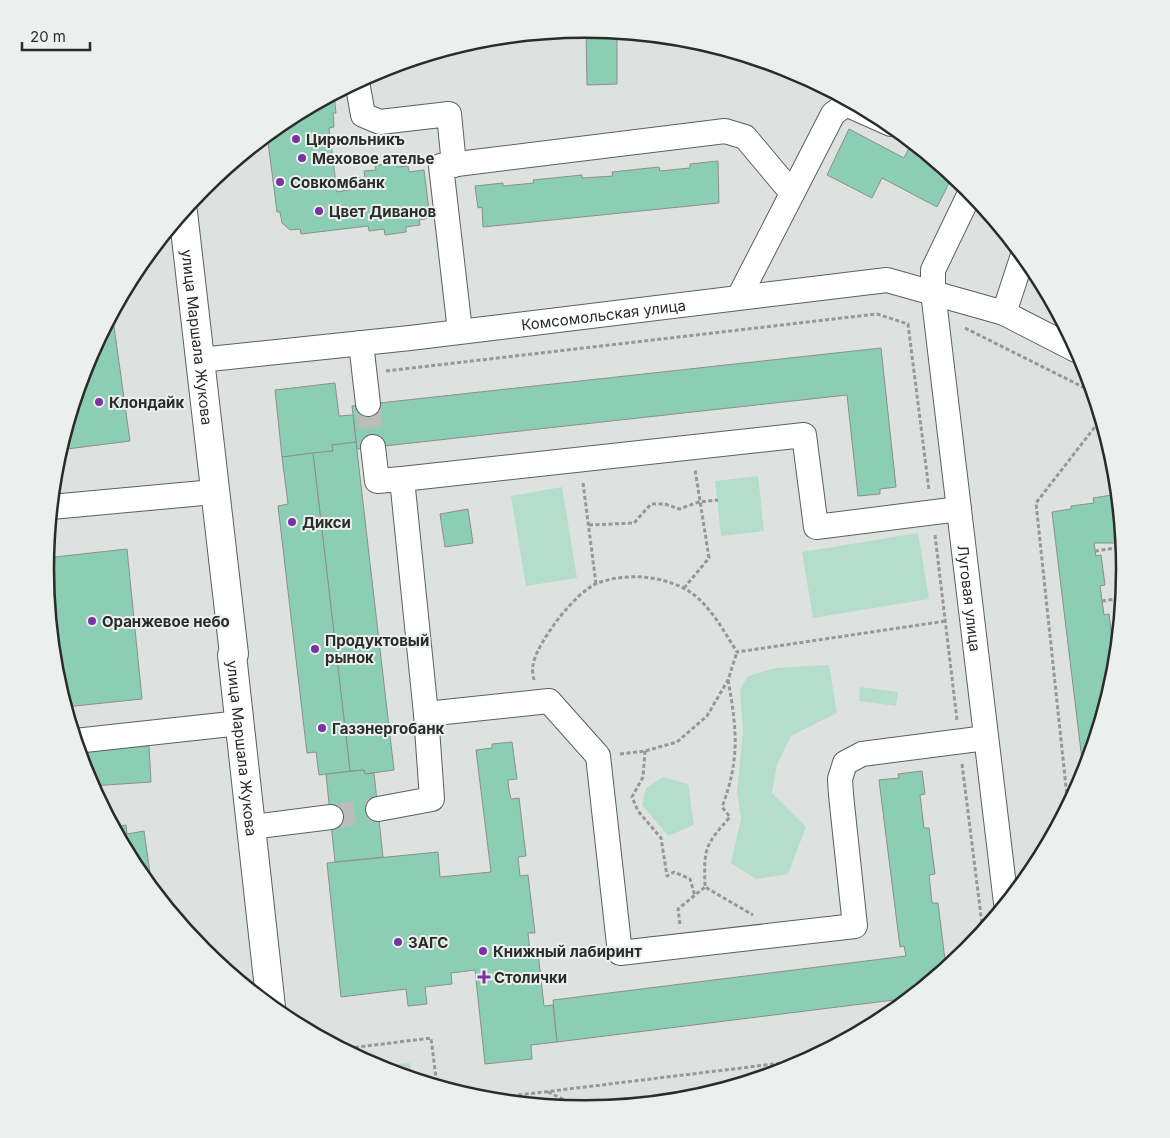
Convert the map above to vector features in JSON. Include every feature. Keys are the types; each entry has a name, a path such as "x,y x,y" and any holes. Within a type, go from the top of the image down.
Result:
{"main road":[{"name":"улица Маршала Жукова","path":"184,220 234,654 232,655 270,997"}],"street":[{"path":"358,88 363,114 380,122 449,114 454,165"},
{"path":"739,297 832,114 844,105"},
{"path":"460,331 441,166 725,131 744,137 792,192"},
{"name":"Луговая улица","path":"967,199 933,270 933,292 1005,895"},
{"path":"1004,313 1020,264"},
{"name":"Комсомольская улица","path":"200,360 361,343 887,280 1004,313 1067,345"},
{"path":"361,343 368,404"},
{"path":"373,447 377,481 804,435 816,527 959,509"},
{"path":"378,809 432,799 426,714 402,479"},
{"path":"57,506 214,492"},
{"path":"426,714 549,701 598,756 620,953 855,926 840,779 845,763 862,754 986,738"},
{"path":"82,740 240,723"},
{"path":"252,827 330,817"}],"path":[{"path":"908,324 937,321 956,323 1084,387"},
{"path":"1067,793 1036,503 1096,426"},
{"path":"684,588 709,558 692,447"},
{"path":"579,459 596,584"},
{"path":"588,526 634,523 651,504 665,504 679,509 699,502 718,500"},
{"path":"1095,551 1115,548"},
{"path":"536,702 532,665 543,640 562,612 596,584 626,576 660,579 684,588 713,614 737,652"},
{"path":"1102,600 1115,599"},
{"path":"737,652 972,617"},
{"path":"598,756 645,751 677,742 707,716 728,680 737,652"},
{"path":"705,888 704,853 717,832 730,817 722,806 730,786 737,747 734,712 728,680"},
{"path":"645,751 643,777 632,797 638,811 661,838 667,876 674,872 690,879 694,896"},
{"path":"682,946 678,909 705,888"},
{"path":"705,888 753,915 758,938"},
{"path":"354,1048 431,1038 436,1079"},
{"path":"516,1096 779,1063"},
{"path":"547,1092 563,1099"}],"green space":[{"path":"758,476 764,531 721,536 715,481"},
{"path":"562,487 577,578 526,586 511,496"},
{"path":"918,533 929,599 813,618 802,552"},
{"path":"829,665 837,713 791,736 777,765 772,793 806,827 788,874 756,879 731,863 741,819 737,792 743,732 740,690 748,676 775,668"},
{"path":"860,687 898,692 896,706 859,701"},
{"path":"663,777 688,784 694,825 668,836 642,805 646,788"},
{"path":"410,1063 411,1071 394,1064"}],"building":[{"path":"586,38 617,39 617,84 587,85"},
{"path":"335,100 336,113 333,113 334,127 329,128 337,192 353,189 352,179 365,177 364,171 376,170 375,165 397,163 397,167 408,166 409,172 424,170 430,218 419,220 420,225 406,227 406,232 385,235 384,229 369,231 368,226 301,234 300,229 290,230 282,223 280,212 277,212 268,142"},
{"path":"849,129 904,158 909,147 949,182 937,207 882,178 872,198 827,175"},
{"path":"718,161 719,203 483,227 482,207 478,208 475,186 503,183 503,186 534,183 533,180 582,175 582,178 613,176 612,172 659,167 660,171 690,168 690,164"},
{"name":"Клондайк","path":"114,324 130,441 68,449 82,398"},
{"path":"881,348 896,487 880,489 880,494 858,496 847,395 357,449 352,406"},
{"path":"335,383 339,416 353,415 356,442 332,445 333,451 282,457 275,390"},
{"path":"356,442 394,770 365,774 364,770 350,771 313,453 333,451 332,445"},
{"path":"313,453 350,771 319,775 316,752 307,753 278,506 288,504 282,457"},
{"path":"1111,495 1112,500 1115,543 1094,543 1096,556 1101,555 1105,585 1100,586 1104,615 1109,614 1112,638 1098,707 1082,757 1052,512 1071,509 1071,506 1094,503 1093,498"},
{"path":"468,509 473,543 445,547 440,514"},
{"name":"Оранжевое небо","path":"127,549 142,699 72,706 58,638 54,557"},
{"path":"512,742 517,779 508,780 511,799 519,798 526,856 518,857 520,876 528,875 535,933 528,933 530,953 538,952 544,1006 553,1005 557,1042 531,1045 532,1059 485,1064 475,970 451,973 452,984 425,987 427,1004 408,1006 406,989 341,997 327,863 438,852 440,877 491,872 476,750 492,748 492,744"},
{"path":"149,746 151,782 100,785 86,750"},
{"path":"364,770 365,774 374,773 383,857 335,862 326,774"},
{"path":"922,771 925,794 920,795 924,828 929,828 935,874 929,875 932,903 938,903 945,960 909,991 896,1000 557,1042 553,1000 906,956 904,946 900,947 879,780 899,778 898,774"},
{"path":"126,825 127,834 144,831 150,874 143,864 120,826"}],"tunnel":[{"path":"368,404 373,447"},
{"path":"331,817 378,809"}],"place":[{"name":"Цирюльникъ","path":"296,139"},
{"name":"Меховое ателье","path":"302,158"},
{"name":"Совкомбанк","path":"280,182"},
{"name":"Цвет Диванов","path":"319,211"},
{"name":"Клондайк","path":"99,402"},
{"name":"Дикси","path":"292,522"},
{"name":"Оранжевое небо","path":"92,621"},
{"name":"Продуктовый рынок","path":"315,649"},
{"name":"Газэнергобанк","path":"322,728"},
{"name":"ЗАГС","path":"398,942"},
{"name":"Книжный лабиринт","path":"483,951"},
{"name":"Столички","path":"484,977"}]}
